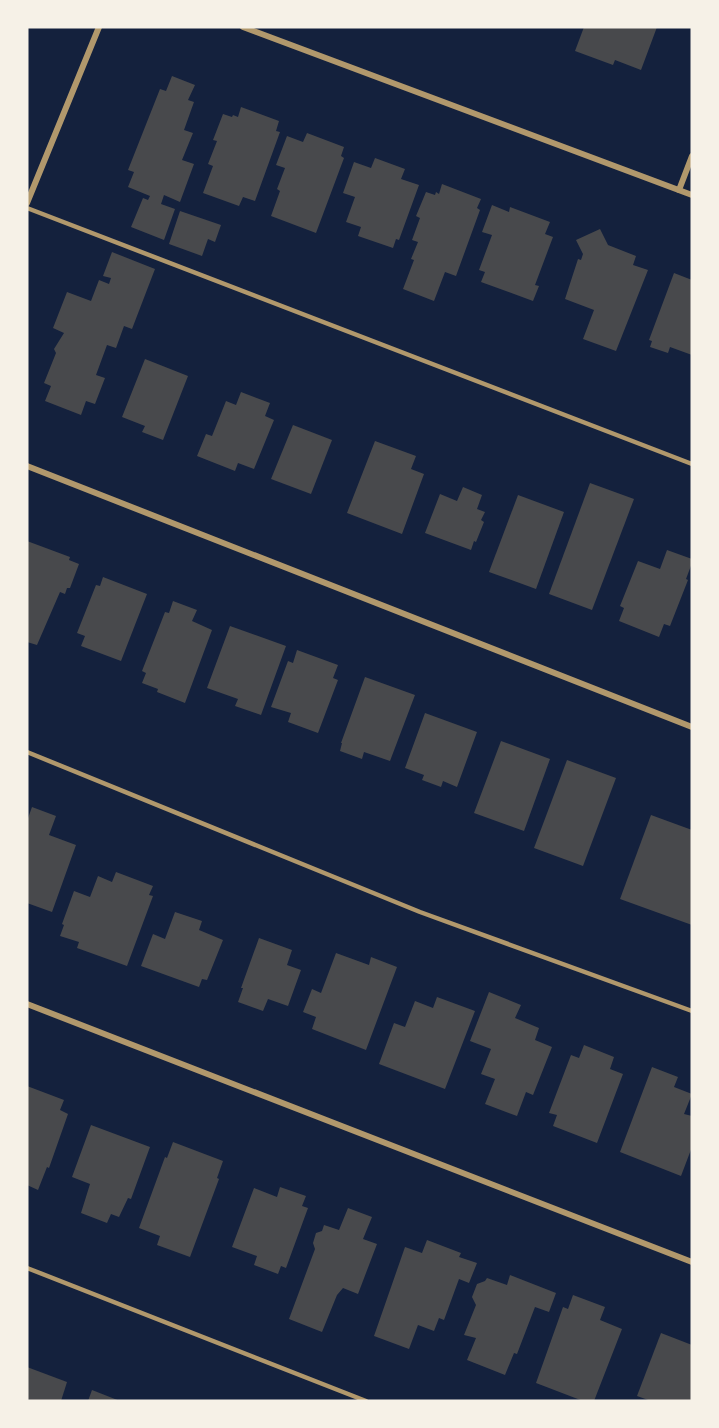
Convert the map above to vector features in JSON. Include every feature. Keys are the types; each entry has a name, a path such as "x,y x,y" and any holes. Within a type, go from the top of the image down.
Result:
{"street":[{"path":"27,203 99,27"},
{"path":"243,27 692,195"},
{"path":"679,190 692,156"},
{"path":"27,466 692,727"},
{"path":"27,1004 692,1262"}],"lane":[{"path":"27,208 692,464"},
{"path":"27,752 420,912 692,1011"},
{"path":"27,1268 366,1401"}],"building":[{"path":"584,27 657,27 641,70 615,60 613,65 575,51"},
{"path":"172,76 195,85 188,100 194,102 184,130 193,133 182,160 194,164 180,202 164,195 161,204 175,209 164,240 131,227 143,198 148,200 150,196 128,187 134,172 128,170 160,89 166,91"},
{"path":"241,107 279,121 276,131 280,132 255,201 243,197 239,206 203,193 213,166 208,164 217,141 213,140 223,114 238,117"},
{"path":"307,133 344,147 341,156 344,158 316,233 271,216 285,168 276,165 287,136 303,142"},
{"path":"375,158 405,169 401,179 419,185 399,240 396,239 393,248 358,236 361,227 346,222 355,197 343,193 354,162 371,168"},
{"path":"442,184 481,199 477,208 480,210 456,276 445,272 434,301 403,289 418,242 412,240 420,218 416,216 426,192 439,194"},
{"path":"492,205 509,212 510,207 550,222 545,234 553,237 535,285 539,286 533,301 481,282 485,272 479,270 492,235 482,232"},
{"path":"180,211 221,225 215,242 208,239 202,256 169,244"},
{"path":"600,229 608,245 636,256 633,265 648,270 616,351 583,339 594,310 565,299 578,259 581,260 583,254 576,240"},
{"path":"112,252 155,269 132,329 124,326 116,348 107,345 96,375 105,378 95,404 86,401 81,415 45,401 51,386 44,383 56,353 54,349 64,333 53,328 67,292 91,301 99,280 109,284 111,278 103,276"},
{"path":"674,273 692,280 692,355 670,347 668,353 650,347 652,341 649,340"},
{"path":"145,359 188,376 163,440 142,432 145,426 122,417"},
{"path":"241,392 270,403 265,416 274,420 254,469 238,463 235,471 197,456 206,434 212,436 226,401 236,405"},
{"path":"293,425 332,440 311,494 271,479"},
{"path":"375,441 416,456 411,469 424,474 402,534 347,513"},
{"path":"590,483 634,499 592,610 549,594"},
{"path":"463,487 482,495 477,509 485,512 481,520 484,522 471,550 425,533 440,494 457,501"},
{"path":"518,495 564,512 536,589 489,572"},
{"path":"27,541 70,557 69,560 79,564 70,588 67,588 65,594 60,592 37,645 27,642"},
{"path":"667,550 692,559 692,563 686,579 688,580 670,626 664,624 659,637 619,621 624,608 620,606 638,561 660,569"},
{"path":"103,577 147,594 121,661 81,646 85,636 77,633 96,585 100,586"},
{"path":"173,601 197,610 192,621 212,630 185,703 157,692 158,689 142,683 146,673 142,671 165,612 169,613"},
{"path":"230,626 286,646 261,715 235,706 238,699 207,688"},
{"path":"297,650 338,665 333,678 338,680 318,733 288,722 291,713 271,707 288,661 293,663"},
{"path":"365,677 415,695 390,761 364,752 362,759 340,751"},
{"path":"425,713 477,732 457,787 443,781 441,787 422,780 424,775 405,768"},
{"path":"501,741 550,759 524,831 474,813"},
{"path":"567,760 616,778 583,866 534,848"},
{"path":"32,807 56,816 49,835 76,845 52,912 27,903 27,821"},
{"path":"651,815 692,830 692,925 620,899"},
{"path":"116,872 153,886 149,895 153,896 127,966 77,948 79,942 60,936 74,891 90,897 98,876 112,882"},
{"path":"175,912 202,921 199,930 223,940 207,980 202,979 199,987 141,966 153,934 165,939"},
{"path":"259,938 292,950 287,965 301,970 288,1006 268,999 263,1011 238,1002"},
{"path":"336,953 369,965 371,957 397,967 366,1050 312,1029 316,1017 303,1012 312,989 321,993"},
{"path":"489,992 521,1005 515,1018 539,1028 535,1040 552,1047 533,1095 526,1092 517,1116 485,1104 495,1079 481,1074 491,1049 470,1041"},
{"path":"437,997 475,1011 445,1089 379,1064 394,1023 405,1027 415,1001 433,1008"},
{"path":"584,1045 614,1057 610,1069 623,1074 597,1143 553,1126 557,1115 549,1113 571,1055 579,1058"},
{"path":"652,1067 678,1077 674,1087 692,1094 684,1114 692,1116 692,1147 681,1176 620,1152"},
{"path":"27,1086 64,1100 60,1110 68,1114 49,1168 47,1167 38,1190 27,1185"},
{"path":"91,1125 150,1147 131,1199 128,1198 119,1217 111,1214 107,1223 81,1213 90,1184 72,1177"},
{"path":"173,1142 223,1161 217,1178 219,1179 190,1257 157,1245 160,1236 139,1228 165,1157 167,1158"},
{"path":"280,1187 306,1196 302,1206 308,1208 286,1268 281,1266 278,1274 254,1265 257,1256 232,1247 254,1188 277,1197"},
{"path":"348,1208 372,1217 363,1239 377,1244 358,1294 343,1288 337,1295 322,1332 289,1319 315,1249 313,1243 316,1233 322,1231 324,1225 339,1230"},
{"path":"427,1240 461,1253 459,1257 477,1263 469,1283 459,1279 444,1320 439,1318 434,1331 418,1325 409,1349 374,1336 405,1247 422,1253"},
{"path":"510,1275 556,1293 549,1312 535,1307 517,1354 514,1353 505,1375 467,1360 476,1338 464,1335 476,1305 472,1297 477,1284 487,1278 507,1285"},
{"path":"573,1295 605,1307 600,1320 622,1329 594,1401 583,1401 536,1383 563,1307 568,1309"},
{"path":"661,1333 692,1345 692,1401 651,1401 637,1396"},
{"path":"27,1367 67,1382 61,1401 27,1401"},
{"path":"92,1390 120,1401 88,1401"}]}
